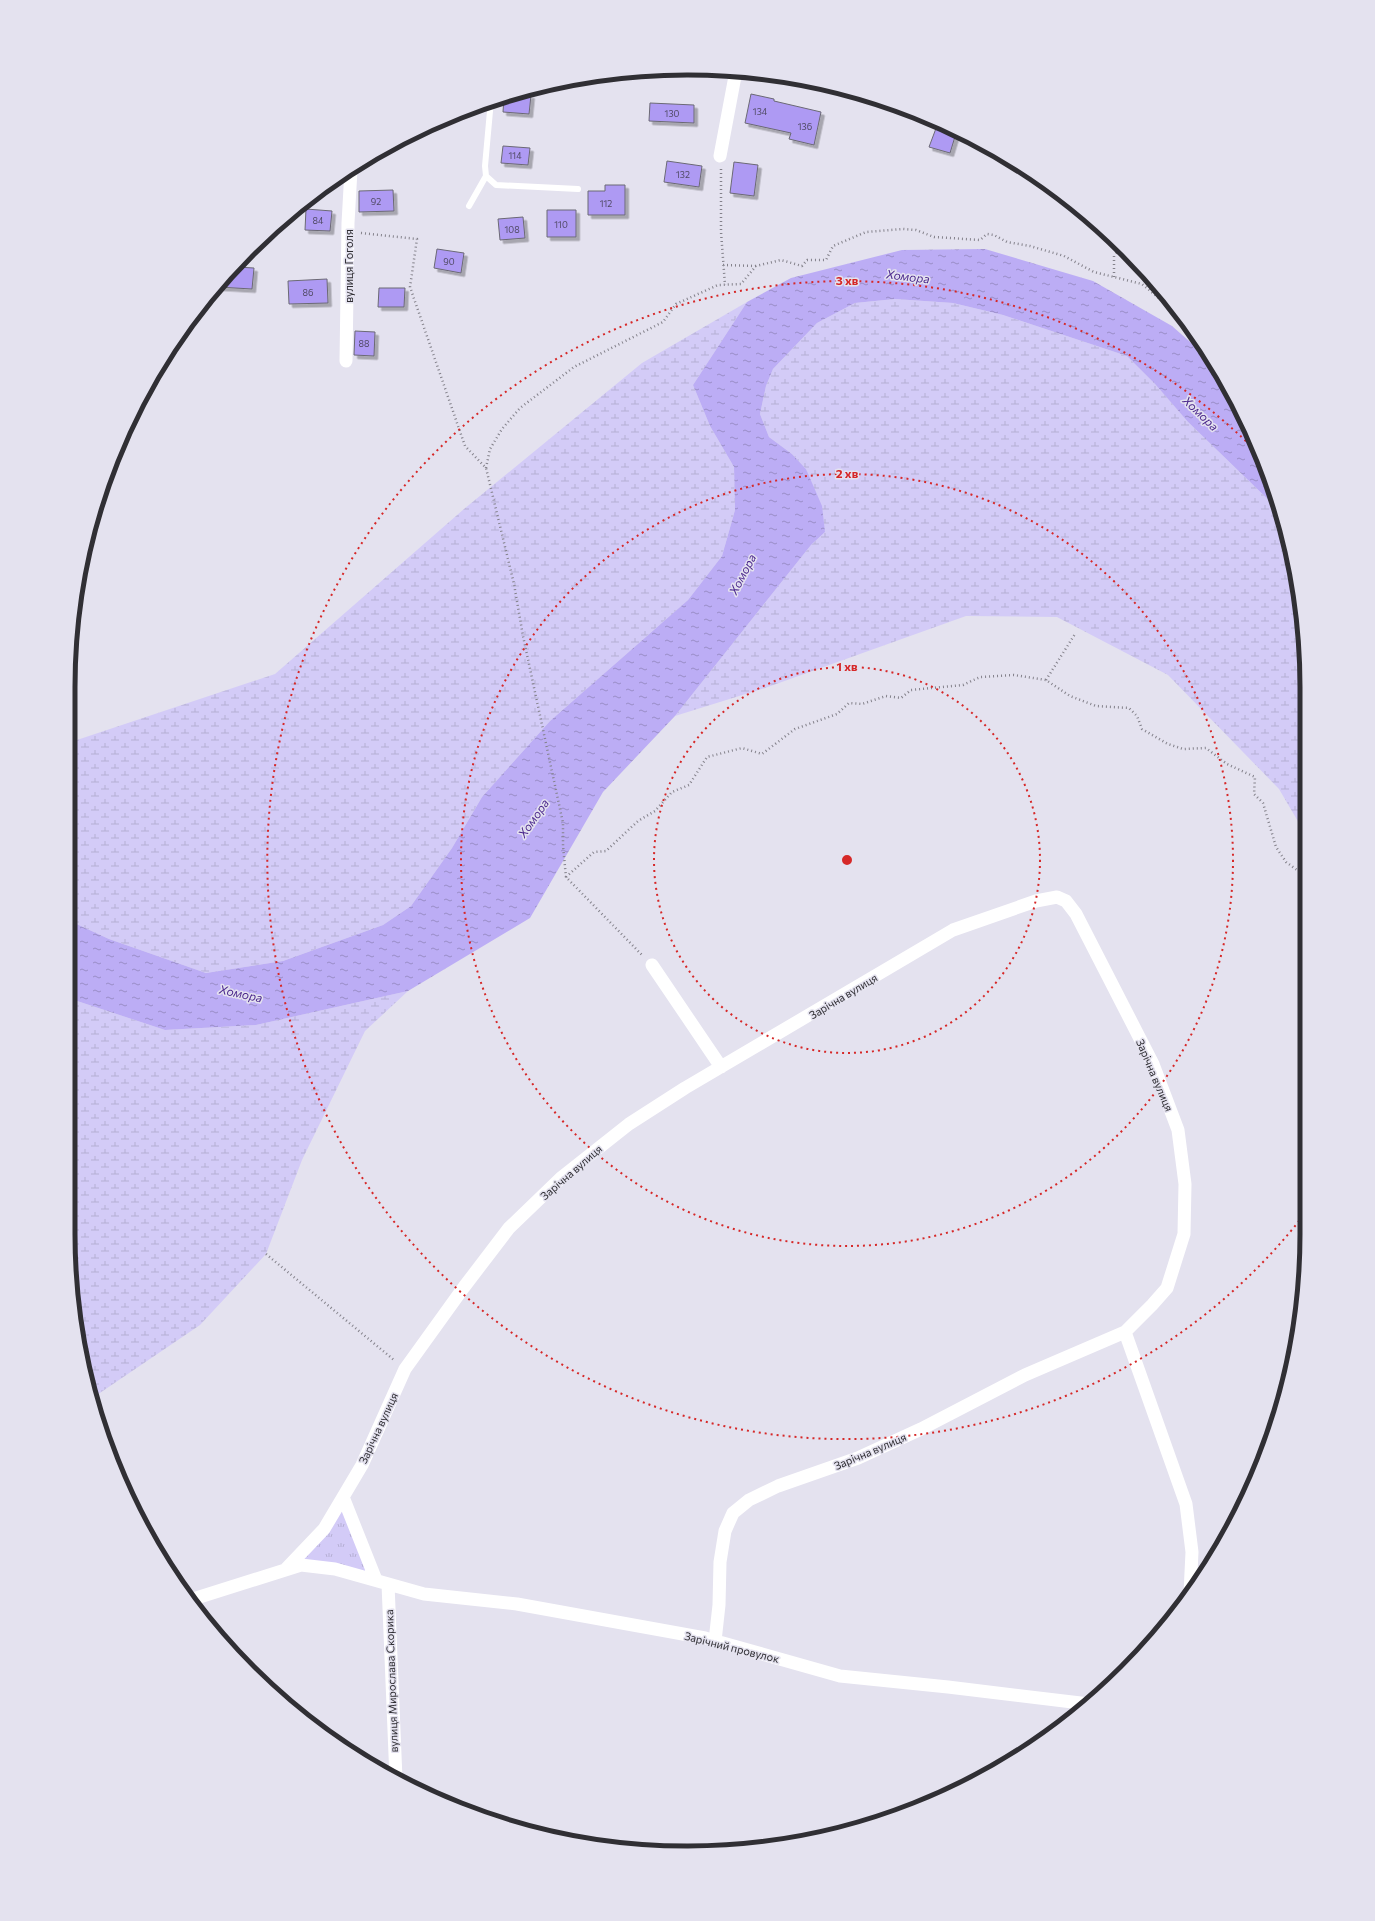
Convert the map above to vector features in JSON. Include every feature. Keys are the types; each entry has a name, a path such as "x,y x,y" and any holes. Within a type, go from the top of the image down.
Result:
{"street":[{"path":"720,156 735,77"},
{"name":"вулиця Гоголя","path":"346,361 348,223 351,176"},
{"name":"Зарічна вулиця","path":"285,1570 324,1529 362,1465 405,1369 509,1228 562,1177 629,1124 721,1067 953,930 1036,901 1057,897 1066,901 1076,914 1153,1064 1178,1130 1185,1184 1184,1234 1167,1288 1125,1332 1025,1375 921,1429 858,1458 778,1486 749,1500 733,1513 725,1531 720,1562 719,1605 715,1641"},
{"path":"652,965 721,1067"},
{"path":"1125,1332 1186,1504 1192,1552 1191,1583"},
{"name":"вулиця Мирослава Скорика","path":"343,1497 382,1582 395,1772"},
{"name":"Зарічний провулок","path":"285,1570 301,1565 335,1569 424,1594 517,1604 715,1641 840,1676 1080,1703"},
{"path":"196,1598 285,1570"}],"lane":[{"path":"469,206 486,176 485,166 490,108"},
{"path":"486,176 496,185 578,189"}],"path":[{"path":"720,156 723,265 725,285"},
{"path":"348,223 358,232 418,239 410,287 465,446 486,468"},
{"path":"723,265 756,266 781,260 802,266 807,260 826,260 833,246 866,232 903,229 916,230 934,237 962,240 980,240 987,234 994,235 1007,242 1030,246 1064,256 1094,272 1142,284 1163,303"},
{"path":"1114,277 1114,256 1118,251"},
{"path":"652,965 566,877 563,846 563,823 523,636 514,584 486,468 490,449 502,429 520,408 574,367 663,322 676,304 718,285 740,284 756,266"},
{"path":"1046,680 1075,634"},
{"path":"566,877 594,852 606,851 638,821 655,811 672,792 689,784 707,757 742,748 762,754 795,729 837,714 849,703 862,704 886,696 901,698 911,690 963,685 980,677 1014,675 1046,680 1070,696 1096,706 1129,708 1137,716 1142,729 1168,744 1183,749 1206,748 1227,764 1255,777 1254,794 1263,803 1276,847 1286,862 1300,872"},
{"path":"266,1254 405,1369"}],"green space":[{"path":"895,299 953,303 1003,315 1127,356 1155,384 1188,422 1270,502 1279,529 1288,568 1295,608 1299,647 1300,825 1279,789 1168,675 1057,617 966,616 765,688 675,716 811,545 825,532 806,469 792,454 769,437 760,414 766,386 773,369 817,323 855,303"},
{"path":"747,302 693,385 710,426 734,467 735,510 722,556 688,600 550,721 482,797 452,848 411,906 383,925 283,961 206,973 109,939 75,923 75,741 275,674 464,509 642,363"},
{"path":"408,991 365,1031 302,1160 266,1254 200,1325 97,1395 87,1353 80,1313 76,1274 75,1000 165,1030 256,1025"},
{"path":"343,1497 376,1580 335,1569 285,1570"}],"water":[{"name":"Хомора","path":"985,249 1093,281 1172,326 1198,349 1218,381 1237,417 1253,453 1270,502 1188,422 1155,384 1127,356 1003,315 953,303 895,299 855,303 817,323 773,369 766,386 760,414 769,437 792,454 806,469 822,506 825,532 811,545 675,716 603,792 530,918 408,991 256,1025 165,1030 75,1000 75,923 109,939 206,973 283,961 383,925 411,906 452,848 482,797 550,721 688,600 722,556 735,510 734,467 710,426 693,385 747,302 791,278 902,250"}],"building":[{"path":"751,94 821,112 814,145 789,139 791,133 745,123"},
{"path":"531,96 529,114 503,112 504,104"},
{"path":"650,103 694,105 694,123 649,121"},
{"path":"936,128 955,137 950,153 929,147"},
{"path":"503,146 530,148 528,165 501,163"},
{"path":"667,161 702,166 699,187 664,182"},
{"path":"734,162 758,165 754,196 730,193"},
{"path":"605,185 625,185 625,215 588,215 588,191 605,191"},
{"path":"393,190 394,211 359,212 359,191"},
{"path":"306,209 332,211 330,231 305,230"},
{"path":"547,210 576,210 576,237 547,237"},
{"path":"523,217 525,238 500,240 498,219"},
{"path":"437,249 464,253 461,273 434,268"},
{"path":"242,267 254,268 252,289 224,287"},
{"path":"327,279 328,303 289,304 288,281"},
{"path":"379,288 405,288 404,307 378,307"},
{"path":"355,331 375,332 374,356 354,355"}]}
